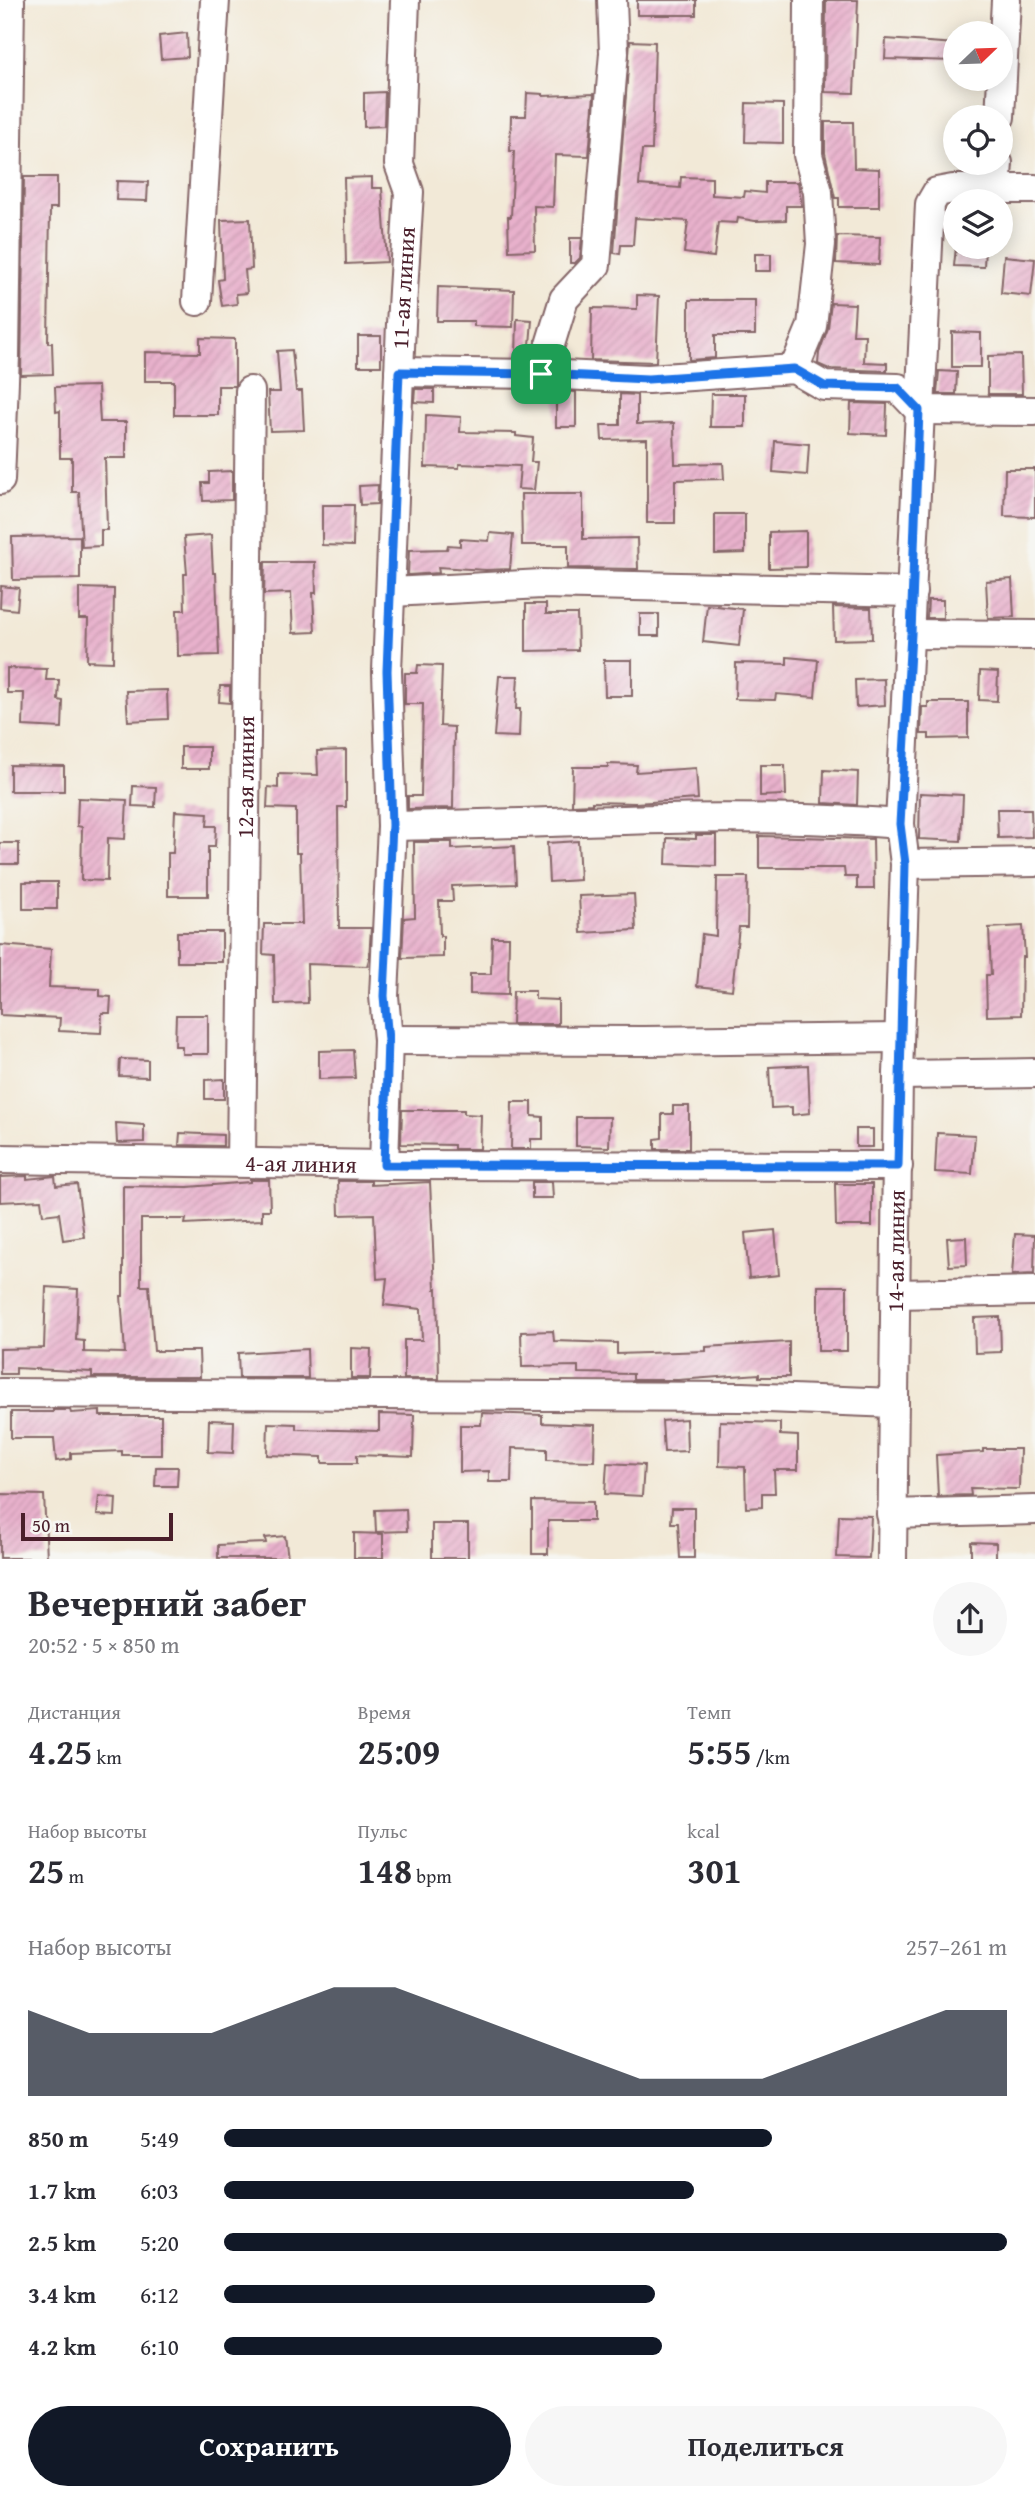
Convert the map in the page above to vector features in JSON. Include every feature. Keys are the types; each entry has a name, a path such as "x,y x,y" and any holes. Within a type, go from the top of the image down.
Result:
{"street":[{"path":"1,463 8,226 10,0"},
{"path":"197,301 215,0"},
{"name":"11-ая линия","path":"384,1165 388,1040 384,996 392,825 387,671 404,250 409,192 399,164 405,0"},
{"path":"541,374 564,299 596,265 614,53 612,0"},
{"path":"794,369 812,326 821,244 818,192 808,155 809,0"},
{"path":"1001,105 1006,0"},
{"path":"997,176 1035,189"},
{"name":"14-ая линия","path":"891,1559 897,1294 898,1075 905,864 900,824 930,204 937,192 997,176"},
{"path":"399,372 648,379 794,369 824,386 898,388 919,410 1035,411"},
{"name":"12-ая линия","path":"241,1162 250,391"},
{"path":"392,592 542,583 912,592"},
{"path":"911,634 1035,635"},
{"path":"392,825 701,819 839,819 900,824"},
{"path":"905,864 1035,862"},
{"path":"388,1040 899,1038"},
{"path":"898,1075 1035,1073"},
{"name":"4-ая линия","path":"0,1159 384,1165 898,1166"},
{"path":"897,1294 1035,1291"},
{"path":"0,1393 743,1397 894,1403"},
{"path":"891,1514 1035,1510"}],"building":[{"path":"637,0 696,0 696,15 637,15"},
{"path":"826,0 858,0 854,93 825,92"},
{"path":"187,33 188,57 161,59 159,36"},
{"path":"886,39 943,43 943,61 885,59"},
{"path":"630,41 655,42 652,150 642,150 639,185 680,188 681,177 712,178 712,195 744,197 745,191 765,193 765,182 798,182 802,206 786,206 786,220 755,221 738,218 737,223 718,222 714,257 684,253 688,221 635,218 633,245 621,245 620,254 614,253"},
{"path":"385,92 384,126 364,127 364,93"},
{"path":"527,93 543,96 594,94 589,156 555,155 553,207 534,206 535,250 509,251 508,217 511,217 514,151 510,151 511,116 526,116"},
{"path":"746,103 783,104 783,143 745,142"},
{"path":"825,122 853,122 854,168 879,169 879,207 839,207 839,198 835,198 825,153"},
{"path":"24,177 57,177 57,208 50,208 48,343 52,343 53,374 21,375"},
{"path":"372,177 372,188 382,188 387,262 346,264 344,178"},
{"path":"117,181 148,182 147,201 116,200"},
{"path":"250,219 252,269 245,270 247,293 236,294 237,304 222,306 218,280 223,279 221,220"},
{"path":"837,236 880,237 879,265 836,263"},
{"path":"570,238 582,238 580,258 575,263 570,263"},
{"path":"755,254 771,254 771,271 755,271"},
{"path":"1013,257 1035,259 1031,296 1001,293 1004,259"},
{"path":"955,259 984,259 984,267 954,266"},
{"path":"438,287 514,290 513,327 474,326 474,321 437,321"},
{"path":"637,295 659,296 656,362 591,360 592,308 637,309"},
{"path":"689,300 755,300 755,335 715,335 715,358 689,360"},
{"path":"831,303 855,304 853,335 865,335 864,362 887,363 887,371 829,369 818,364 828,328"},
{"path":"517,319 532,320 529,357 516,357"},
{"path":"952,332 981,333 981,367 952,367"},
{"path":"358,336 381,336 381,366 358,366"},
{"path":"200,338 235,339 235,386 218,386 218,415 174,415 174,381 145,381 145,352 200,353"},
{"path":"292,350 296,391 302,391 304,430 270,431 268,392 280,392 277,351"},
{"path":"1021,355 1022,394 988,394 988,356"},
{"path":"939,371 957,372 956,394 937,394"},
{"path":"98,386 100,422 126,422 126,458 105,458 107,530 101,530 101,546 82,547 79,492 72,492 72,458 60,458 60,411 56,412 55,387"},
{"path":"415,389 434,389 434,403 414,402"},
{"path":"556,391 576,392 576,427 556,427"},
{"path":"620,394 637,395 637,424 674,423 675,464 723,463 724,479 675,480 675,523 647,523 647,439 602,440 601,425 620,425"},
{"path":"711,394 745,394 745,427 710,427"},
{"path":"851,403 887,404 886,435 850,433"},
{"path":"426,415 461,417 460,432 516,433 516,436 533,438 531,462 537,462 534,490 518,489 520,466 459,464 459,468 425,467"},
{"path":"775,441 809,444 807,475 773,472"},
{"path":"1005,469 1035,469 1035,517 1004,516"},
{"path":"232,471 232,500 203,501 202,483 209,483 209,472"},
{"path":"378,485 377,504 360,505 359,486"},
{"path":"521,494 583,494 583,539 637,538 638,569 568,568 568,545 522,545"},
{"path":"322,505 354,505 353,546 322,545"},
{"path":"715,514 745,514 745,553 715,554"},
{"path":"806,531 806,567 769,568 769,532"},
{"path":"490,533 513,535 510,569 438,567 439,573 408,575 409,550 447,549 448,545 460,546 460,539 489,541"},
{"path":"211,535 213,573 216,573 219,655 178,656 177,610 185,610 184,574 187,574 184,537"},
{"path":"80,536 80,579 13,580 12,537"},
{"path":"265,562 315,562 315,632 293,633 291,593 264,594"},
{"path":"1012,579 1014,617 988,618 986,581"},
{"path":"1,586 19,588 17,610 0,608"},
{"path":"79,588 114,589 113,662 87,661 88,619 79,619"},
{"path":"928,600 943,600 943,618 927,618"},
{"path":"526,604 546,604 546,614 577,614 578,650 526,651"},
{"path":"707,605 743,609 739,646 703,642"},
{"path":"833,607 871,608 872,639 834,640"},
{"path":"640,614 659,614 659,636 640,636"},
{"path":"787,657 818,660 815,697 776,694 775,700 735,699 736,663 787,664"},
{"path":"604,660 632,660 632,696 605,696"},
{"path":"418,665 442,666 440,726 454,727 453,808 408,809 408,796 421,796 423,704 405,704 405,673 417,673"},
{"path":"7,668 47,669 46,680 59,680 58,700 63,701 62,728 23,726 24,693 7,693"},
{"path":"980,671 998,672 997,701 979,700"},
{"path":"499,676 518,676 516,709 520,709 519,737 494,736"},
{"path":"884,679 885,705 856,707 855,680"},
{"path":"220,686 230,686 230,703 219,702"},
{"path":"167,690 168,719 128,721 126,691"},
{"path":"928,702 968,702 968,738 929,739 929,734 921,734 922,707 928,707"},
{"path":"181,747 209,747 209,769 181,769"},
{"path":"346,750 346,807 338,807 339,928 371,928 369,959 367,966 307,964 308,1003 275,1004 274,955 263,954 264,924 302,924 300,853 296,853 296,809 267,808 268,787 278,788 278,774 318,775 317,751"},
{"path":"608,764 637,765 636,772 696,768 698,799 572,805 573,767 608,767"},
{"path":"10,765 64,766 64,791 10,791"},
{"path":"760,765 785,765 786,795 760,796"},
{"path":"824,770 858,772 857,805 823,803"},
{"path":"133,786 156,787 155,807 132,806"},
{"path":"920,793 963,795 961,841 919,839"},
{"path":"78,798 127,800 125,839 108,838 107,881 81,880 82,827 77,826"},
{"path":"997,809 1031,809 1032,837 998,838"},
{"path":"175,811 208,813 207,826 216,826 215,847 208,847 208,896 168,896 168,853 173,853"},
{"path":"696,835 716,835 716,866 666,864 667,838 696,839"},
{"path":"759,836 873,839 874,889 857,889 857,877 845,877 844,868 759,868"},
{"path":"578,841 580,880 549,882 547,843"},
{"path":"414,842 452,842 452,849 514,846 516,884 452,886 453,901 439,901 443,957 402,958 404,918 415,917"},
{"path":"0,843 19,843 19,864 0,864"},
{"path":"717,877 748,877 747,927 739,927 732,990 697,986 702,934 716,936"},
{"path":"23,882 57,882 57,909 23,909"},
{"path":"634,894 636,930 581,933 579,896"},
{"path":"1023,926 1025,957 1022,957 1021,1015 987,1016 986,975 991,975 989,928"},
{"path":"177,932 222,932 222,962 177,962"},
{"path":"492,937 509,937 508,995 470,994 470,974 491,974"},
{"path":"0,945 51,949 49,987 100,989 100,996 111,997 110,1013 102,1013 101,1033 59,1031 60,1018 0,1015"},
{"path":"513,991 535,991 535,999 558,1000 558,1024 512,1024"},
{"path":"176,1015 208,1015 208,1054 182,1054 182,1046 175,1046"},
{"path":"353,1050 355,1078 319,1079 319,1051"},
{"path":"120,1059 148,1060 148,1077 119,1076"},
{"path":"808,1065 810,1113 792,1115 792,1107 771,1108 769,1067"},
{"path":"224,1079 224,1099 205,1099 205,1080"},
{"path":"512,1102 532,1102 532,1116 543,1117 543,1139 531,1139 531,1149 511,1149"},
{"path":"673,1106 689,1106 689,1149 655,1149 655,1139 662,1138 662,1114 673,1114"},
{"path":"402,1110 464,1110 464,1114 481,1115 480,1149 454,1149 454,1145 401,1144"},
{"path":"576,1117 610,1117 609,1147 576,1146"},
{"path":"116,1123 144,1125 144,1142 117,1143"},
{"path":"856,1129 873,1129 873,1147 856,1147"},
{"path":"180,1133 223,1135 223,1146 179,1145"},
{"path":"937,1133 975,1135 972,1174 935,1172"},
{"path":"27,1176 27,1179 55,1176 56,1186 77,1184 84,1237 63,1240 59,1213 43,1215 41,1200 0,1202 0,1177"},
{"path":"269,1180 270,1210 262,1210 262,1220 185,1224 186,1219 141,1219 141,1286 149,1286 154,1351 199,1351 200,1377 92,1377 92,1372 16,1368 16,1374 0,1374 0,1349 44,1348 46,1287 78,1289 76,1340 84,1341 84,1352 125,1353 121,1296 123,1186 188,1187"},
{"path":"338,1181 371,1181 371,1185 430,1182 435,1289 437,1288 439,1379 404,1379 404,1340 422,1340 421,1309 384,1305 387,1278 377,1279 374,1214 339,1215"},
{"path":"532,1182 552,1182 553,1198 532,1198"},
{"path":"835,1184 872,1184 872,1226 836,1226"},
{"path":"775,1230 779,1275 749,1278 745,1233"},
{"path":"1015,1234 1035,1235 1034,1274 1012,1275"},
{"path":"966,1237 967,1265 949,1266 947,1238"},
{"path":"818,1286 847,1286 847,1351 818,1351"},
{"path":"1000,1317 1001,1352 975,1353 974,1318"},
{"path":"553,1331 554,1341 617,1343 617,1354 706,1351 706,1347 789,1342 789,1377 759,1377 759,1374 678,1380 633,1380 633,1374 578,1373 578,1366 522,1367 521,1332"},
{"path":"351,1348 371,1349 370,1378 351,1378"},
{"path":"307,1349 308,1378 239,1378 238,1353"},
{"path":"70,1410 71,1413 100,1411 100,1416 161,1416 161,1455 122,1455 122,1451 71,1453 71,1459 56,1461 54,1438 11,1438 11,1412"},
{"path":"482,1413 542,1415 542,1423 595,1425 594,1461 547,1460 547,1449 512,1448 511,1482 489,1482 489,1471 460,1472 460,1425 481,1425"},
{"path":"379,1414 414,1415 413,1457 357,1455 357,1463 322,1463 322,1457 267,1455 268,1423 296,1424 296,1429 379,1431"},
{"path":"686,1419 687,1451 664,1452 662,1421"},
{"path":"209,1420 234,1421 233,1453 208,1452"},
{"path":"720,1421 780,1423 780,1435 798,1436 798,1470 774,1470 775,1493 762,1493 762,1507 746,1508 745,1467 719,1466"},
{"path":"983,1449 1020,1449 1019,1489 970,1488 971,1495 938,1496 936,1455 983,1452"},
{"path":"607,1463 644,1465 642,1496 605,1494"},
{"path":"156,1467 178,1467 177,1486 155,1486"},
{"path":"0,1494 44,1495 47,1558 0,1558"},
{"path":"99,1496 116,1498 115,1516 97,1515"},
{"path":"532,1501 593,1502 593,1521 548,1521 548,1554 532,1554"},
{"path":"672,1508 694,1508 694,1558 680,1558 678,1523 671,1523"},
{"path":"406,1509 407,1531 376,1532 375,1510"},
{"path":"839,1515 871,1516 869,1558 837,1557"},
{"path":"432,1524 468,1524 468,1558 432,1558"},
{"path":"354,1533 383,1534 383,1558 354,1558"},
{"path":"285,1536 288,1558 218,1558 218,1545 266,1543 265,1538"},
{"path":"971,1542 996,1543 996,1558 971,1558"}],"route":[{"path":"794,369 824,386 898,388 919,410 911,634 900,824 905,864 898,1075 898,1166 384,1165 388,1040 384,996 392,825 387,671 399,372 541,374 648,379 794,369"}]}
